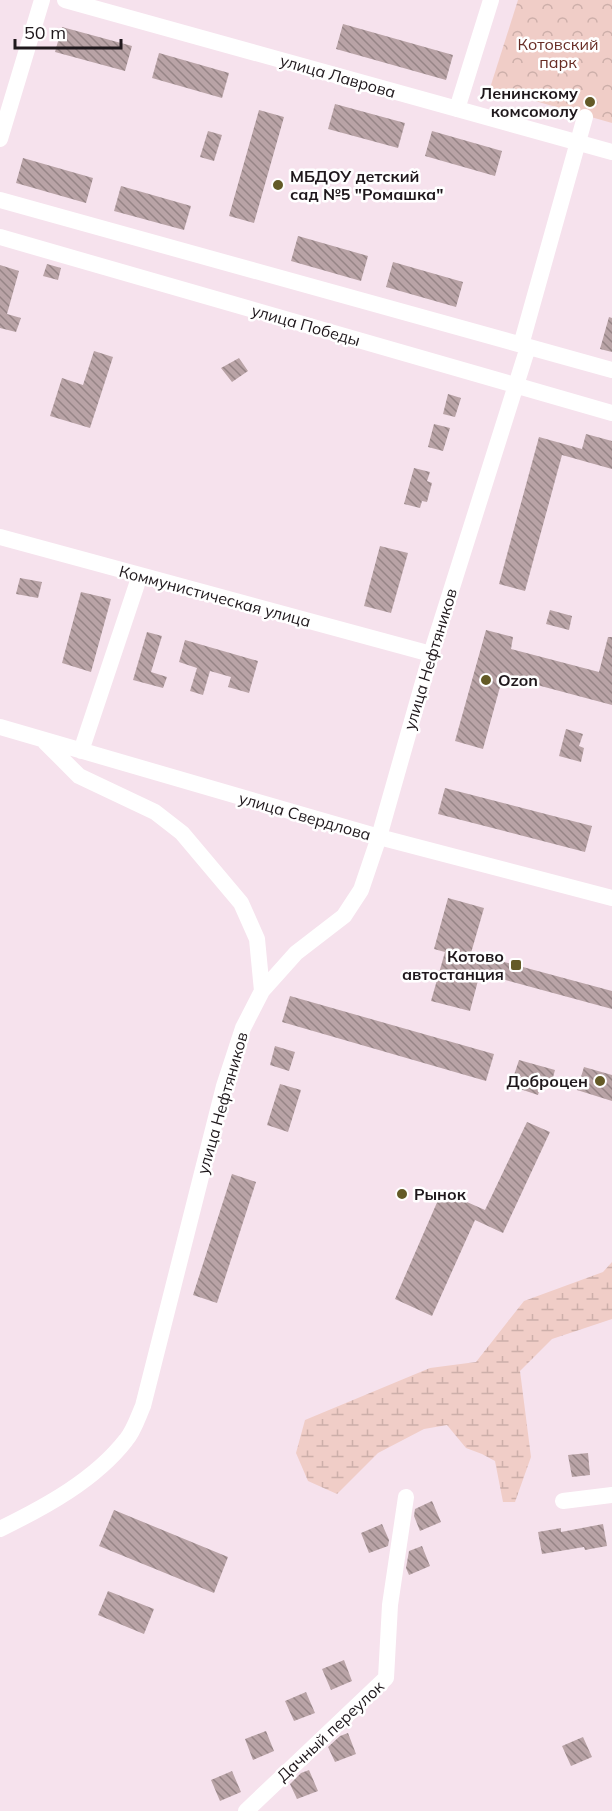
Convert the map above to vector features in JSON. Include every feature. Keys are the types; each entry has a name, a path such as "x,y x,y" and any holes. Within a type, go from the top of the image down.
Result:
{"street":[{"path":"0,139 42,0"},
{"name":"улица Лаврова","path":"65,0 612,152"},
{"path":"457,109 491,0"},
{"name":"улица Нефтяников","path":"0,1528 71,1488 102,1466 128,1438 143,1406 224,1086 243,1028 262,991 296,953 344,916 361,890 379,837 430,654 515,386 585,117"},
{"path":"0,200 612,370"},
{"name":"улица Победы","path":"0,237 612,413"},
{"name":"Коммунистическая улица","path":"0,537 430,654"},
{"path":"81,751 140,575"},
{"name":"улица Свердлова","path":"0,727 379,837 612,898"},
{"path":"42,740 79,776 154,812 182,833 241,903 257,939 262,991"},
{"path":"563,1502 612,1495"},
{"name":"Дачный переулок","path":"246,1811 386,1678 390,1605 406,1497"}],"green space":[{"name":"Котовский парк","path":"518,0 612,0 612,123 490,88"},
{"path":"612,1262 612,1319 552,1339 520,1371 531,1457 515,1502 503,1502 495,1461 466,1448 447,1425 424,1429 378,1453 337,1494 308,1481 296,1453 305,1420 430,1368 476,1362 524,1301 603,1272"}],"building":[{"path":"343,24 453,55 446,80 336,49"},
{"path":"62,27 132,46 125,71 55,52"},
{"path":"159,53 229,73 222,98 152,78"},
{"path":"335,104 405,123 398,148 328,129"},
{"path":"259,110 284,117 254,223 229,216"},
{"path":"208,131 222,135 214,161 200,157"},
{"path":"432,131 502,151 495,176 425,156"},
{"path":"23,158 93,178 86,203 16,183"},
{"path":"121,186 191,206 184,230 114,211"},
{"path":"298,236 368,256 361,281 291,261"},
{"path":"393,262 463,282 456,307 386,287"},
{"path":"47,264 61,268 58,280 43,276"},
{"path":"0,265 19,271 7,314 21,318 16,332 0,328"},
{"path":"609,317 612,318 612,352 600,349"},
{"path":"94,351 113,357 90,428 50,416 62,378 83,385"},
{"path":"239,358 248,371 232,382 221,368"},
{"path":"448,394 461,398 455,417 443,414"},
{"path":"434,424 450,428 443,451 428,447"},
{"path":"586,434 612,441 612,469 562,455 525,591 499,584 539,437 582,449"},
{"path":"414,468 430,472 427,481 432,483 427,502 422,501 420,508 404,504"},
{"path":"380,546 408,553 391,613 364,606"},
{"path":"20,578 42,582 38,598 16,594"},
{"path":"81,592 111,599 91,672 62,663"},
{"path":"550,610 572,616 569,630 546,624"},
{"path":"486,630 513,637 511,649 599,672 608,637 612,637 612,705 503,676 483,749 455,741"},
{"path":"147,632 162,636 151,672 167,677 163,688 133,680"},
{"path":"185,640 258,661 249,693 228,687 231,677 210,671 203,695 190,691 197,668 179,662"},
{"path":"566,729 583,734 579,746 584,748 581,762 559,756"},
{"path":"445,788 592,826 585,852 438,814"},
{"path":"448,898 484,908 471,953 612,991 612,1009 480,973 470,1011 431,1001 445,952 434,949"},
{"path":"290,996 494,1054 486,1081 282,1022"},
{"path":"275,1046 295,1052 289,1071 270,1065"},
{"path":"519,1060 555,1070 552,1081 543,1078 538,1095 517,1088 521,1076 514,1075"},
{"path":"584,1067 612,1075 612,1101 577,1090"},
{"path":"280,1084 301,1090 288,1132 267,1125"},
{"path":"527,1122 550,1132 503,1233 475,1220 432,1316 395,1299 442,1191 485,1210"},
{"path":"232,1174 256,1182 217,1303 193,1295"},
{"path":"588,1453 590,1475 572,1477 568,1455"},
{"path":"432,1501 441,1522 420,1531 414,1516 415,1509"},
{"path":"114,1510 228,1557 214,1593 99,1546"},
{"path":"382,1524 389,1540 388,1546 369,1553 361,1533"},
{"path":"603,1524 607,1546 585,1550 584,1547 542,1554 538,1532 561,1528 561,1532"},
{"path":"422,1546 430,1566 409,1575 406,1568 409,1551"},
{"path":"108,1591 154,1609 144,1634 98,1615"},
{"path":"344,1660 352,1681 331,1690 322,1669"},
{"path":"306,1692 315,1713 294,1721 285,1701"},
{"path":"266,1731 274,1751 253,1760 245,1739"},
{"path":"348,1733 356,1754 335,1762 328,1747 340,1736"},
{"path":"583,1737 592,1757 571,1766 562,1746"},
{"path":"309,1770 318,1791 297,1799 290,1784 301,1773"},
{"path":"232,1771 241,1792 220,1801 211,1780"}],"place":[{"name":"Ленинскому комсомолу","path":"590,102"},
{"name":"МБДОУ детский сад №5 \"Ромашка\"","path":"278,185"},
{"name":"Ozon","path":"486,680"},
{"name":"Котово автостанция","path":"516,965"},
{"name":"Доброцен","path":"600,1081"},
{"name":"Рынок","path":"402,1194"}]}
